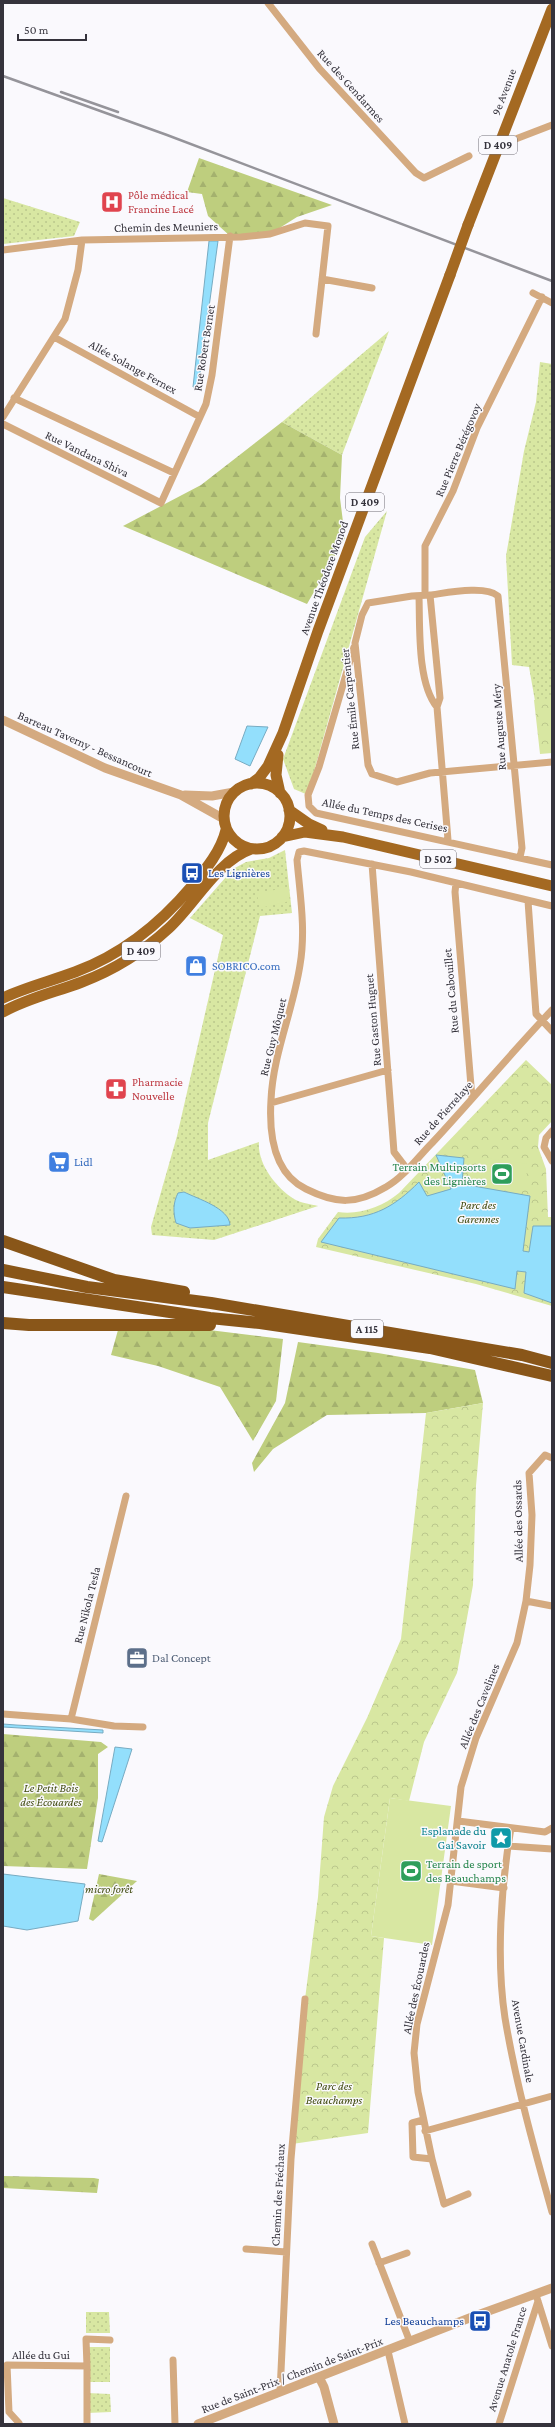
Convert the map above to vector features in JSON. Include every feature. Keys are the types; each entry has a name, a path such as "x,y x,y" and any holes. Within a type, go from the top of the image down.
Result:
{"highway":[{"path":"3,1241 114,1280 182,1291 211,1303"},
{"name":"A 115","path":"3,1270 87,1287 211,1303 522,1355 552,1363"},
{"name":"A 115","path":"3,1287 210,1318 260,1323 430,1348 552,1376"},
{"path":"3,1323 29,1326 260,1323"}],"main road":[{"name":"9e Avenue","path":"450,275 552,9"},
{"name":"Avenue Théodore Monod","path":"283,733 323,616 450,275"},
{"name":"D 409","path":"251,784 260,778 268,766 283,733"},
{"name":"D 409","path":"280,793 276,772 283,733"},
{"path":"251,784 266,785 280,793 289,810 288,824 282,837 268,847 251,849 236,842 225,824 227,802 234,792 251,784"},
{"name":"D 502","path":"289,810 317,829 343,837 552,885"},
{"name":"D 409","path":"3,998 90,966 137,939 168,913 200,876 218,851 225,824"},
{"name":"D 502","path":"282,837 305,832 343,837"},
{"name":"D 409","path":"3,1012 39,996 91,979 134,956 179,919 233,857 251,849"}],"street":[{"name":"Rue des Gendarmes","path":"268,3 319,68 416,173 424,178 469,156"},
{"path":"513,140 552,124"},
{"name":"Chemin des Meuniers","path":"3,250 82,240 270,234 305,223 328,226 322,279"},
{"name":"Rue Robert Bornet","path":"161,503 206,404 212,374 230,236"},
{"path":"3,417 65,319 71,302 82,240"},
{"path":"316,334 322,279 372,288"},
{"path":"533,293 552,303"},
{"name":"Rue Pierre Bérégovoy","path":"425,595 425,546 453,491 477,428 542,297"},
{"name":"Allée Solange Fernex","path":"54,337 200,417"},
{"path":"14,398 174,473"},
{"name":"Rue Vandana Shiva","path":"3,424 161,503"},
{"name":"Rue Auguste Méry","path":"425,595 482,590 493,591 498,596 522,848 520,857"},
{"path":"425,595 420,640 423,668 431,700 437,707"},
{"path":"425,595 440,698 437,707 448,840"},
{"name":"Rue Émile Carpentier","path":"425,595 368,602 364,606 355,643 368,765 372,774 397,782 430,773 443,772"},
{"name":"Allée du Temps des Cerises","path":"355,643 319,767 308,796 309,806 316,813 448,840 552,865"},
{"name":"Barreau Taverny - Bessancourt","path":"3,720 105,768 181,795"},
{"path":"443,772 552,762"},
{"path":"181,795 212,796 234,792"},
{"path":"181,795 225,824"},
{"name":"Rue Guy Môquet","path":"332,1200 295,1181 281,1163 275,1152 271,1128 271,1103 276,1059 292,1009 301,964 303,923 297,860 299,852 304,850 372,864"},
{"path":"372,864 552,906"},
{"name":"Rue Gaston Huguet","path":"372,864 394,1152 407,1169"},
{"name":"Rue du Cabouillet","path":"456,883 461,983 472,1098"},
{"path":"528,900 536,1014 552,1031"},
{"name":"Rue de Pierrelaye","path":"332,1200 348,1201 362,1198 387,1187 407,1169 552,1010"},
{"path":"271,1103 388,1070"},
{"path":"552,1131 546,1138 544,1147 552,1162"},
{"name":"Allée des Ossards","path":"526,1601 530,1564 532,1515 529,1473 541,1458 546,1455 552,1458"},
{"name":"Rue Nikola Tesla","path":"70,1720 126,1496"},
{"path":"526,1601 552,1606"},
{"name":"Allée des Cavelines","path":"458,1821 461,1787 476,1738 517,1643 526,1601"},
{"path":"3,1714 143,1728"},
{"path":"458,1821 545,1832 552,1828"},
{"name":"Allée des Écouardes","path":"458,1821 448,1905 417,2024 414,2053 426,2131 444,2204 468,2194"},
{"name":"Avenue Cardinale","path":"511,1828 504,1888 501,1959 505,2016 522,2104 552,2212"},
{"path":"508,1846 552,1849"},
{"path":"451,1882 504,1888"},
{"name":"Chemin des Fréchaux","path":"280,2392 290,2159 305,1999"},
{"path":"426,2131 552,2096"},
{"path":"424,2120 412,2123 413,2157 432,2159"},
{"path":"372,2244 410,2342"},
{"path":"246,2249 286,2252"},
{"path":"379,2263 408,2253"},
{"name":"Rue de Saint-Prix / Chemin de Saint-Prix","path":"198,2424 472,2317 537,2298 552,2288"},
{"path":"537,2298 552,2346"},
{"name":"Avenue Anatole France","path":"499,2424 537,2298"},
{"name":"Allée du Gui","path":"19,2423 8,2412 7,2365 86,2366 86,2339 110,2340"},
{"path":"388,2351 405,2424"},
{"path":"172,2360 174,2424"},
{"path":"86,2366 87,2424"},
{"path":"319,2377 324,2387 334,2424"}],"green space":[{"path":"199,158 332,205 297,217 270,234 230,236 208,216 202,194 187,192"},
{"path":"3,198 80,222 74,236 3,244"},
{"path":"389,331 342,455 282,422"},
{"path":"540,362 552,364 552,699 535,701 529,667 512,665 506,556 524,451 536,402"},
{"path":"282,422 342,455 340,498 345,538 307,604 123,526 201,485"},
{"path":"387,511 308,795 294,789 283,759 365,537"},
{"path":"552,698 552,753 540,754 534,700"},
{"path":"285,850 292,913 260,916 208,1123 208,1160 259,1142 259,1150 264,1166 274,1182 296,1200 318,1206 214,1240 152,1235 151,1227 177,1136 223,935 190,918 233,869 246,862 269,858"},
{"path":"287,887 290,901 260,908 257,894"},
{"name":"Parc des Garennes","path":"526,1060 552,1085 552,1121 539,1135 538,1147 546,1169 548,1217 552,1217 552,1306 476,1284 316,1247 318,1239 338,1212 346,1213 370,1209 378,1206 399,1193"},
{"name":"Terrain Multipsorts des Lignières","path":"480,1157 528,1164 524,1191 475,1184"},
{"path":"201,1329 283,1339 276,1401 253,1441 220,1387 158,1366 111,1355 118,1330"},
{"path":"298,1342 378,1353 475,1370 483,1403 426,1413 327,1415 273,1449 254,1472 252,1463 285,1403"},
{"name":"Parc des Beauchamps","path":"483,1403 476,1486 473,1585 457,1673 424,1742 409,1801 390,1798 371,1936 384,1938 368,2133 292,2144 305,1999 318,1897 324,1817 333,1786 367,1718 401,1639 426,1413"},
{"name":"Le Petit Bois des Écouardes","path":"3,1734 101,1742 108,1747 98,1754 98,1798 87,1869 3,1866"},
{"name":"Terrain de sport des Beauchamps","path":"390,1798 451,1806 432,1945 371,1936"},
{"name":"micro forêt","path":"99,1874 137,1881 93,1921 89,1919"},
{"path":"3,2176 99,2179 97,2193 3,2188"},
{"path":"86,2312 109,2312 110,2333 86,2333"},
{"path":"86,2347 110,2347 110,2382 87,2382"},
{"path":"87,2393 110,2394 111,2412 87,2413"}],"water":[{"path":"209,241 218,241 198,388 193,387"},
{"path":"247,726 268,727 250,766 235,759"},
{"path":"436,1155 464,1158 462,1184 530,1196 523,1251 529,1252 533,1226 552,1226 552,1303 524,1293 526,1272 517,1271 515,1289 321,1242 339,1218 363,1216 383,1209 401,1198 419,1182 427,1196 451,1189"},
{"path":"184,1192 219,1209 228,1219 230,1225 190,1228 176,1223 174,1211 175,1200 178,1193"},
{"path":"3,1724 103,1730 103,1733 3,1727"},
{"path":"115,1747 132,1749 102,1842 98,1841"},
{"path":"3,1874 85,1884 78,1921 27,1930 3,1926"}],"railway":[{"path":"3,76 167,135 552,281"},
{"path":"61,92 118,112"}],"place":[{"name":"Pôle médical Francine Lacé","path":"112,202"},
{"name":"Les Lignières","path":"192,873"},
{"name":"SOBRICO.com","path":"196,966"},
{"name":"Pharmacie Nouvelle","path":"116,1089"},
{"name":"Lidl","path":"59,1162"},
{"name":"Terrain Multipsorts des Lignières","path":"502,1174"},
{"name":"Dal Concept","path":"137,1658"},
{"name":"Esplanade du Gai Savoir","path":"501,1838"},
{"name":"Terrain de sport des Beauchamps","path":"411,1871"},
{"name":"Les Beauchamps","path":"480,2321"}]}
